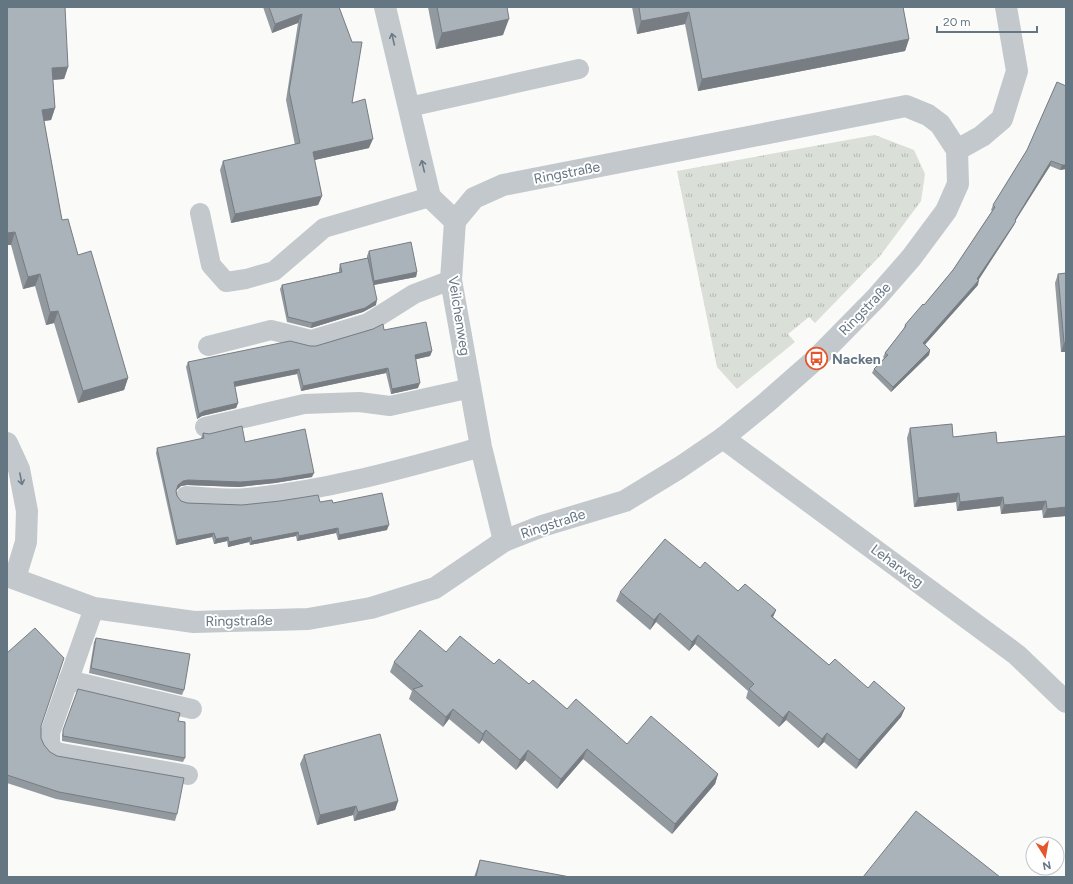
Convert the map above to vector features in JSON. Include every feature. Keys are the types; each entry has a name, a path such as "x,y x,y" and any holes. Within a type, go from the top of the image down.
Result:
{"street":[{"path":"386,7 430,197 455,221"},
{"path":"957,150 982,136 1002,119 1017,71 1006,7"},
{"name":"Ringstraße","path":"11,577 94,608 194,622 308,619 370,608 435,588 504,541 542,526 625,501 679,468 723,438 766,403 816,359 876,298 911,258 946,211 958,184 957,150 940,124 928,115 906,106 503,186 474,198 455,221"},
{"name":"Veilchenweg","path":"455,221 451,280 481,447 504,541"},
{"name":"Leharweg","path":"723,438 1017,655 1066,702"},
{"path":"7,443 19,469 27,511 26,542 11,577"}],"lane":[{"path":"409,107 579,69"},
{"path":"200,213 211,266 226,282 246,279 274,271 324,228 430,197"},
{"path":"208,346 271,330 311,340 368,323 414,294 451,280"},
{"path":"205,427 304,404 359,402 390,406 471,388"},
{"path":"186,496 246,498 297,492 396,471 481,447"},
{"path":"94,608 50,733 50,745 56,752 188,776"},
{"path":"68,680 192,708"}],"green space":[{"path":"875,135 914,150 925,174 921,201 880,256 815,323 809,317 788,334 795,342 737,389 717,367 677,171"}],"building":[{"path":"7,7 65,7 68,67 52,68 55,108 42,110 62,220 68,219 78,255 91,251 128,378 83,391 58,311 50,312 40,274 28,277 15,232 7,233"},
{"path":"269,7 339,7 352,42 362,42 352,103 365,99 373,139 313,152 322,196 235,214 223,161 300,143 289,91 302,14 275,24"},
{"path":"437,7 507,7 509,19 442,33"},
{"path":"639,7 903,7 909,39 702,79 689,12 641,21"},
{"path":"1057,82 1066,86 1066,165 1051,161 1015,220 1016,221 977,279 979,280 923,343 930,350 893,387 874,369 888,355 885,353 906,326 905,325 953,270 995,207 993,205 1027,150"},
{"path":"411,242 417,272 374,281 369,251"},
{"path":"368,258 377,300 365,308 312,323 288,317 282,285 342,272 340,264"},
{"path":"1066,273 1066,343 1064,343 1058,274"},
{"path":"426,322 432,351 415,355 420,383 392,389 388,368 303,386 299,369 234,382 238,403 204,411 199,414 188,362 290,341 316,346 373,329 383,324 384,330"},
{"path":"952,424 953,437 996,432 997,443 1066,436 1066,507 1047,509 1046,501 1004,505 1003,497 960,502 959,493 918,498 910,428"},
{"path":"242,426 245,442 305,429 314,473 277,479 241,482 183,481 178,485 176,491 177,496 181,501 187,503 242,505 318,495 320,502 332,500 333,503 382,493 389,525 339,535 338,528 299,536 298,532 252,541 251,537 229,542 228,537 216,539 214,533 177,540 157,448 204,438 203,433 209,434"},
{"path":"665,539 700,568 705,562 738,591 745,584 776,610 771,616 829,665 835,659 868,688 874,681 905,708 859,760 827,733 822,739 789,711 783,718 749,689 754,684 698,635 692,642 660,613 654,620 620,592"},
{"path":"35,628 64,658 41,726 41,738 44,745 50,752 57,756 184,778 177,814 59,792 7,775 7,653"},
{"path":"420,630 446,652 460,636 494,664 499,659 529,684 533,680 567,709 576,699 627,744 651,716 718,774 675,824 587,749 561,779 528,750 520,760 486,730 483,734 453,709 446,717 413,689 423,686 394,662"},
{"path":"96,638 190,654 184,690 91,668"},
{"path":"78,689 180,713 178,721 185,722 185,758 63,736 63,730"},
{"path":"380,734 398,801 358,812 356,806 320,815 304,755"},
{"path":"916,811 1000,877 863,877"},
{"path":"480,860 570,877 476,877"}],"place":[{"name":"Nacken","path":"816,359"}]}
